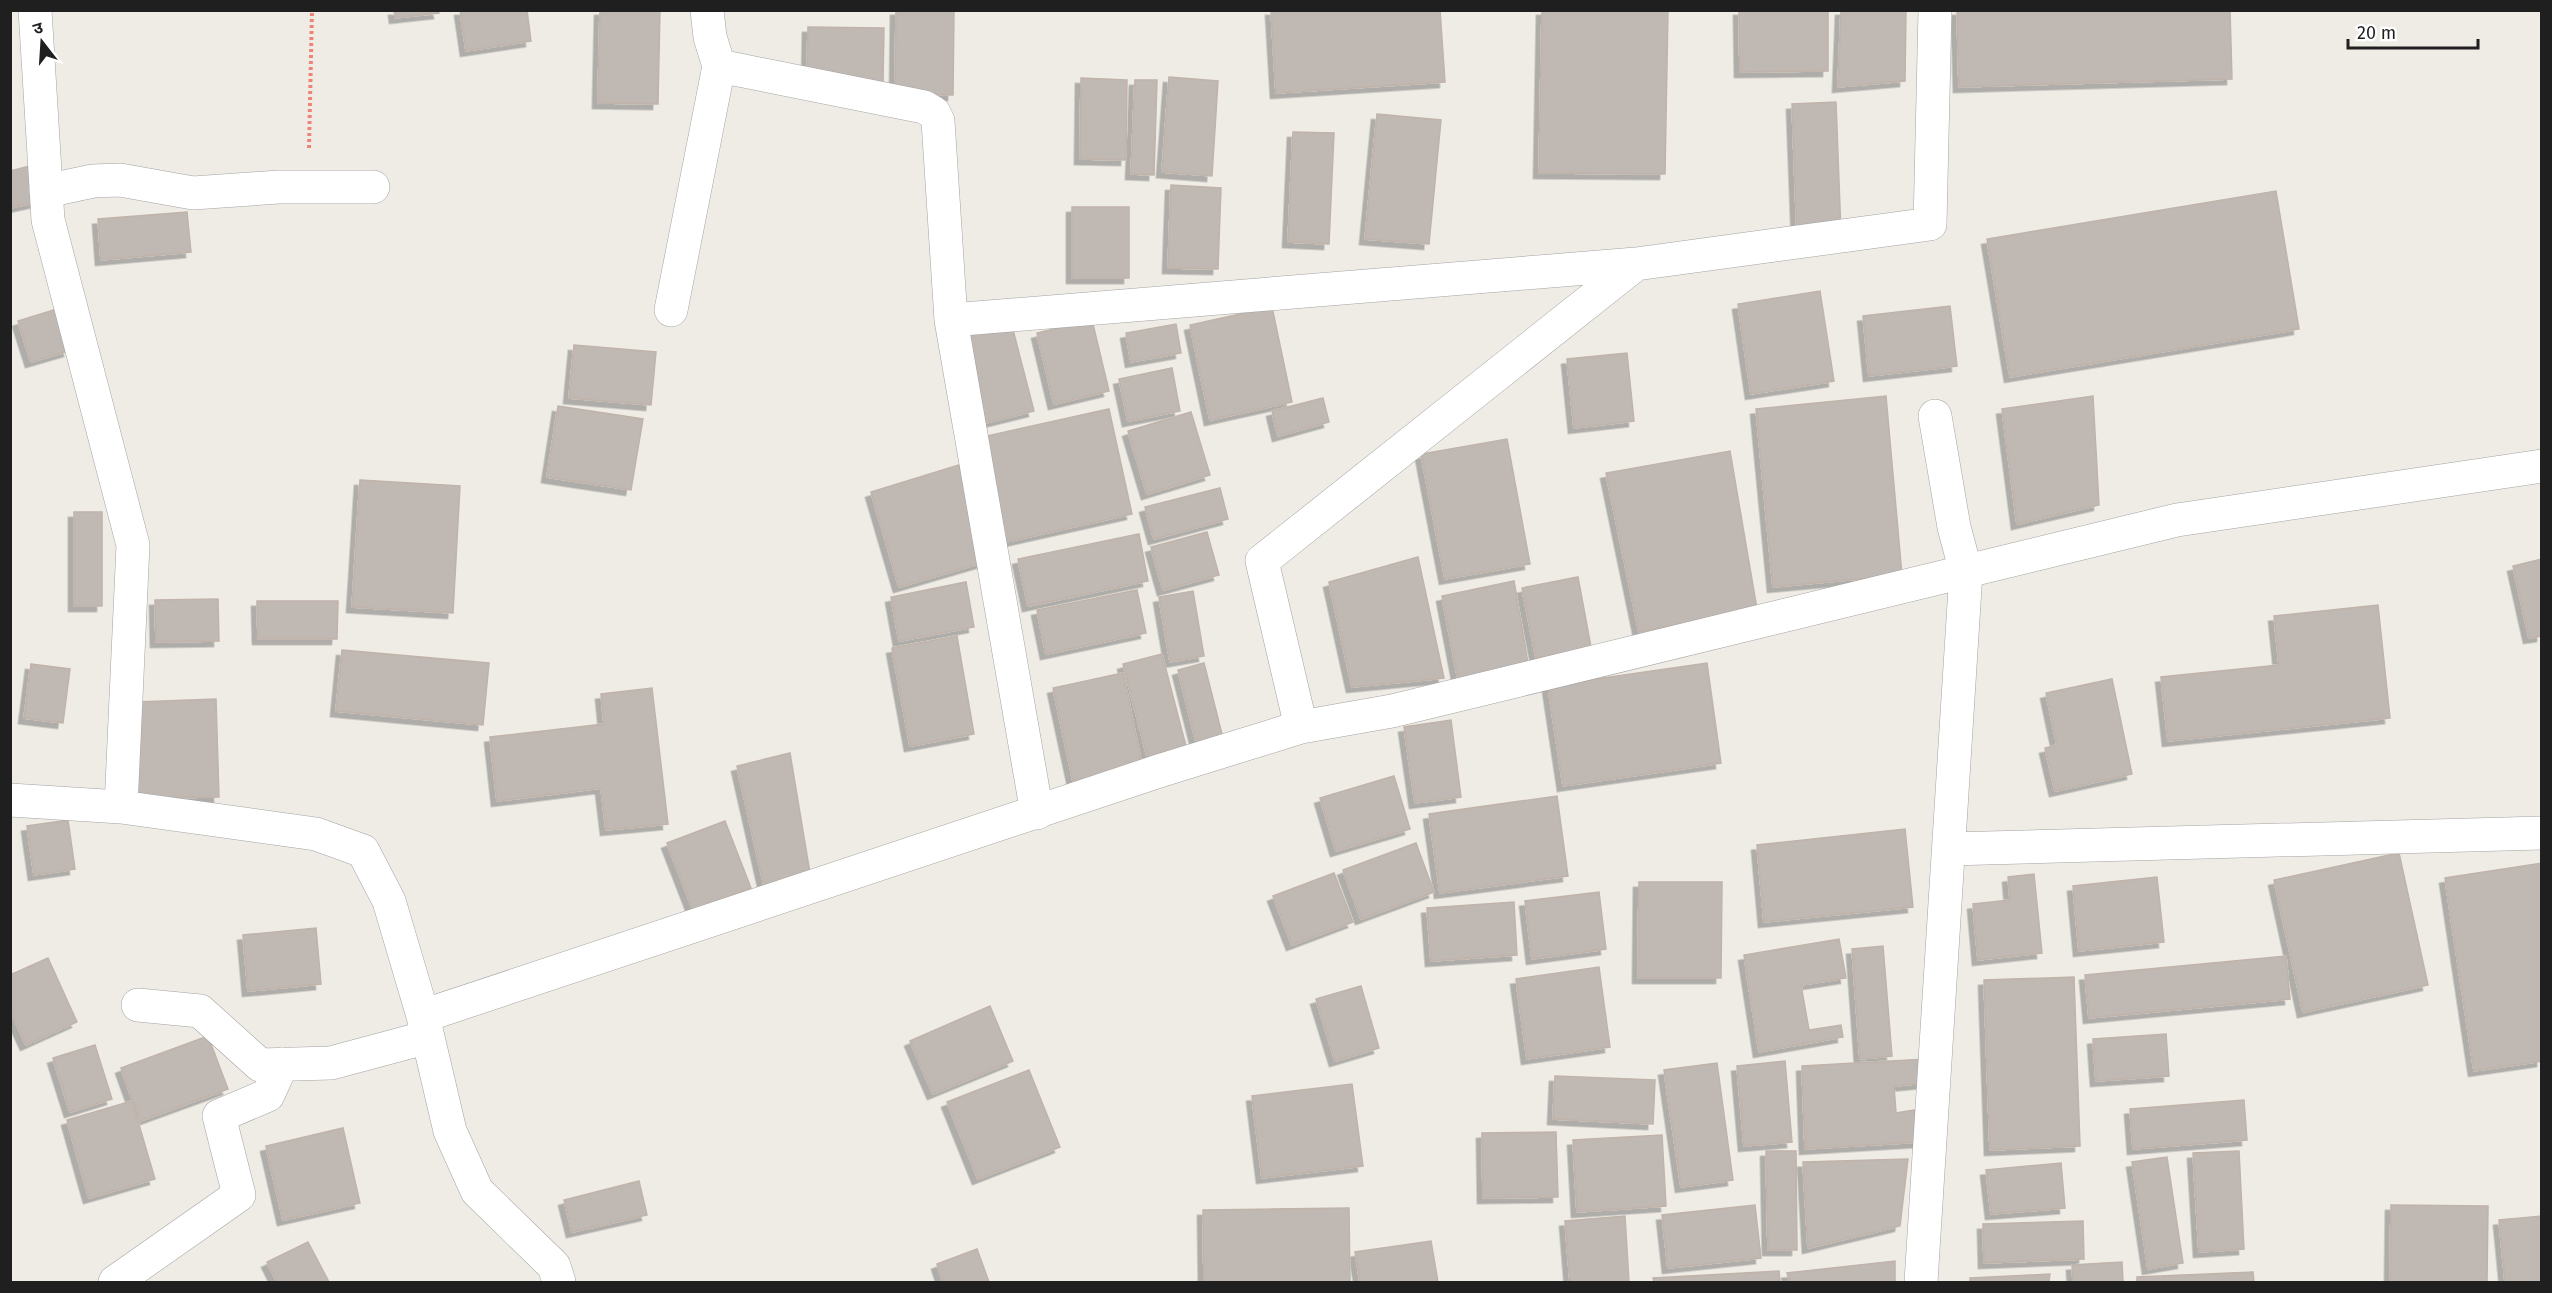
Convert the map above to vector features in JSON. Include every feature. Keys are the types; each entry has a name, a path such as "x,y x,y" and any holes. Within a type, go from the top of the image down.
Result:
{"street":[{"path":"35,10 48,220 133,545 121,807"},
{"path":"670,310 719,66 710,37 707,10"},
{"path":"951,320 1636,264 1930,224 1935,10"},
{"path":"719,66 924,107 934,113 939,130 951,320 1037,813"},
{"path":"46,191 93,181 120,180 193,194 308,187 373,187"},
{"path":"1301,727 1262,561 1636,264"},
{"path":"1921,1282 1966,572 1954,527 1935,416"},
{"path":"138,1005 200,1011 260,1065 331,1062 426,1026 1037,813 1301,727 1392,711 2177,520 2541,466"},
{"path":"10,800 121,807 316,834 363,851 389,901 426,1026 450,1131 477,1191 554,1266 559,1282"},
{"path":"1948,849 2541,833"},
{"path":"115,1282 239,1195 219,1116 268,1095 282,1064"}],"path":[{"path":"308,187 312,10"}],"building":[{"path":"394,10 438,10 439,13 395,18"},
{"path":"460,10 527,10 531,41 466,51"},
{"path":"600,10 660,10 658,104 598,103"},
{"path":"896,10 954,10 953,95 895,94"},
{"path":"1271,10 1440,10 1445,82 1276,93"},
{"path":"1542,10 1668,10 1665,174 1539,173"},
{"path":"1739,10 1828,10 1828,71 1740,72"},
{"path":"1841,10 1906,10 1905,81 1838,87"},
{"path":"1957,10 2230,10 2232,79 1959,87"},
{"path":"808,27 884,28 883,82 807,81"},
{"path":"1169,77 1218,81 1212,176 1162,172"},
{"path":"1081,78 1127,80 1126,160 1080,159"},
{"path":"1135,80 1157,80 1154,175 1131,174"},
{"path":"1836,102 1841,234 1797,236 1792,104"},
{"path":"1377,114 1441,120 1429,244 1365,239"},
{"path":"1293,132 1334,133 1329,244 1288,242"},
{"path":"30,166 38,202 10,208 10,171"},
{"path":"1171,185 1221,188 1218,269 1168,268"},
{"path":"2276,191 2299,329 2010,377 1987,239"},
{"path":"1072,207 1129,207 1129,278 1072,278"},
{"path":"187,212 191,252 101,260 98,219"},
{"path":"1820,291 1834,381 1751,394 1738,304"},
{"path":"1950,306 1957,366 1869,376 1863,316"},
{"path":"1272,307 1292,402 1210,420 1190,325"},
{"path":"57,309 69,351 31,362 18,321"},
{"path":"1010,318 1034,411 985,423 962,331"},
{"path":"1092,320 1109,391 1054,404 1037,333"},
{"path":"1176,324 1181,353 1131,362 1126,333"},
{"path":"574,345 656,352 651,405 569,398"},
{"path":"1627,353 1634,421 1574,428 1567,359"},
{"path":"1172,368 1180,411 1128,421 1119,379"},
{"path":"1886,396 1902,575 1773,587 1756,409"},
{"path":"2093,396 2099,505 2017,524 2002,409"},
{"path":"1323,398 1329,422 1278,436 1272,411"},
{"path":"558,406 643,419 631,490 547,477"},
{"path":"1109,409 1132,514 1001,543 978,438"},
{"path":"1191,412 1210,475 1147,494 1128,431"},
{"path":"1507,439 1530,564 1445,579 1421,454"},
{"path":"1730,451 1757,609 1639,632 1606,473"},
{"path":"959,465 988,561 899,587 871,492"},
{"path":"360,480 460,486 453,613 352,607"},
{"path":"1220,488 1228,519 1154,539 1145,507"},
{"path":"74,512 102,512 102,606 74,606"},
{"path":"1207,532 1219,575 1163,590 1151,547"},
{"path":"1139,534 1148,581 1028,606 1018,559"},
{"path":"1418,557 1444,678 1352,687 1329,582"},
{"path":"2542,559 2542,636 2529,638 2513,566"},
{"path":"1578,577 1591,647 1536,658 1522,588"},
{"path":"1514,581 1528,663 1459,685 1442,596"},
{"path":"966,582 974,627 899,641 891,597"},
{"path":"1137,590 1146,633 1046,654 1037,610"},
{"path":"1193,591 1204,656 1170,662 1159,597"},
{"path":"218,599 219,641 156,642 155,600"},
{"path":"257,601 338,601 337,639 258,639"},
{"path":"2378,605 2390,718 2168,741 2161,677 2279,665 2274,616"},
{"path":"957,636 974,734 910,746 892,648"},
{"path":"342,650 489,663 483,725 336,711"},
{"path":"1162,654 1187,750 1148,760 1123,664"},
{"path":"1204,663 1224,742 1198,750 1178,670"},
{"path":"1707,663 1721,763 1563,786 1548,686"},
{"path":"31,664 70,669 63,723 24,718"},
{"path":"1123,673 1142,766 1073,781 1053,688"},
{"path":"2112,679 2132,774 2055,791 2045,748 2057,745 2046,693"},
{"path":"652,688 668,824 606,830 601,788 497,801 490,737 604,724 601,694"},
{"path":"216,699 219,797 138,798 136,702"},
{"path":"1451,720 1461,797 1415,803 1404,727"},
{"path":"790,753 810,873 765,890 737,766"},
{"path":"1394,776 1410,829 1336,851 1320,798"},
{"path":"1557,796 1568,876 1440,893 1429,814"},
{"path":"68,820 75,869 34,875 27,826"},
{"path":"725,821 751,888 693,910 667,843"},
{"path":"1905,829 1913,907 1764,922 1757,845"},
{"path":"1416,843 1434,892 1361,919 1343,870"},
{"path":"2399,853 2428,985 2303,1012 2274,880"},
{"path":"2542,863 2542,1061 2474,1071 2445,878"},
{"path":"1334,873 1353,922 1292,945 1273,896"},
{"path":"2034,874 2042,953 1978,960 1973,904 2010,900 2008,877"},
{"path":"2157,877 2164,942 2079,951 2073,886"},
{"path":"1639,882 1722,882 1721,978 1638,978"},
{"path":"1599,892 1606,949 1532,959 1525,901"},
{"path":"1514,902 1517,955 1431,961 1427,908"},
{"path":"316,928 321,984 248,991 243,935"},
{"path":"1839,939 1846,978 1801,985 1809,1030 1841,1025 1843,1037 1759,1052 1744,955"},
{"path":"1883,946 1892,1056 1860,1059 1852,949"},
{"path":"2286,956 2290,999 2089,1018 2085,975"},
{"path":"48,958 77,1022 26,1045 10,1010 10,975"},
{"path":"1599,967 1610,1047 1527,1059 1516,979"},
{"path":"2074,977 2080,1146 1990,1150 1984,980"},
{"path":"1361,986 1379,1048 1335,1061 1316,999"},
{"path":"990,1006 1013,1061 933,1094 910,1041"},
{"path":"2166,1034 2169,1076 2096,1081 2093,1039"},
{"path":"208,1036 228,1089 140,1121 121,1068"},
{"path":"95,1045 112,1099 70,1112 53,1058"},
{"path":"1926,1059 1925,1083 1894,1086 1896,1113 1927,1108 1920,1142 1805,1149 1802,1066"},
{"path":"1785,1061 1792,1142 1744,1146 1737,1066"},
{"path":"1717,1063 1733,1180 1681,1187 1664,1070"},
{"path":"1029,1070 1060,1147 978,1179 947,1102"},
{"path":"1555,1076 1655,1080 1653,1124 1553,1119"},
{"path":"1352,1084 1363,1166 1262,1178 1252,1096"},
{"path":"2244,1100 2247,1140 2133,1149 2130,1109"},
{"path":"132,1101 155,1179 89,1198 67,1120"},
{"path":"343,1128 360,1203 283,1220 266,1146"},
{"path":"1556,1132 1558,1197 1483,1198 1482,1133"},
{"path":"1662,1135 1666,1206 1577,1212 1573,1140"},
{"path":"1766,1151 1796,1151 1797,1250 1768,1250"},
{"path":"2239,1151 2244,1249 2199,1252 2193,1153"},
{"path":"2167,1157 2183,1263 2148,1269 2132,1162"},
{"path":"1908,1159 1900,1226 1808,1248 1803,1162"},
{"path":"2061,1163 2065,1208 1991,1214 1986,1170"},
{"path":"639,1181 647,1215 572,1232 564,1200"},
{"path":"1755,1205 1761,1258 1668,1268 1662,1215"},
{"path":"2391,1205 2488,1206 2487,1282 2390,1282"},
{"path":"1349,1208 1350,1282 1204,1282 1203,1210"},
{"path":"1625,1216 1629,1282 1570,1282 1565,1221"},
{"path":"2542,1216 2542,1282 2505,1282 2499,1220"},
{"path":"2083,1221 2084,1259 1984,1263 1983,1224"},
{"path":"1431,1241 1438,1282 1360,1282 1355,1252"},
{"path":"308,1242 329,1282 277,1282 267,1262"},
{"path":"977,1249 989,1282 943,1282 937,1264"},
{"path":"1895,1261 1895,1282 1790,1282 1787,1273"},
{"path":"2122,1262 2123,1282 2073,1282 2072,1265"},
{"path":"1779,1271 1780,1282 1654,1282 1653,1278"},
{"path":"2253,1272 2254,1282 2137,1282 2137,1277"},
{"path":"2050,1274 2049,1282 1970,1282 1970,1278"}]}
